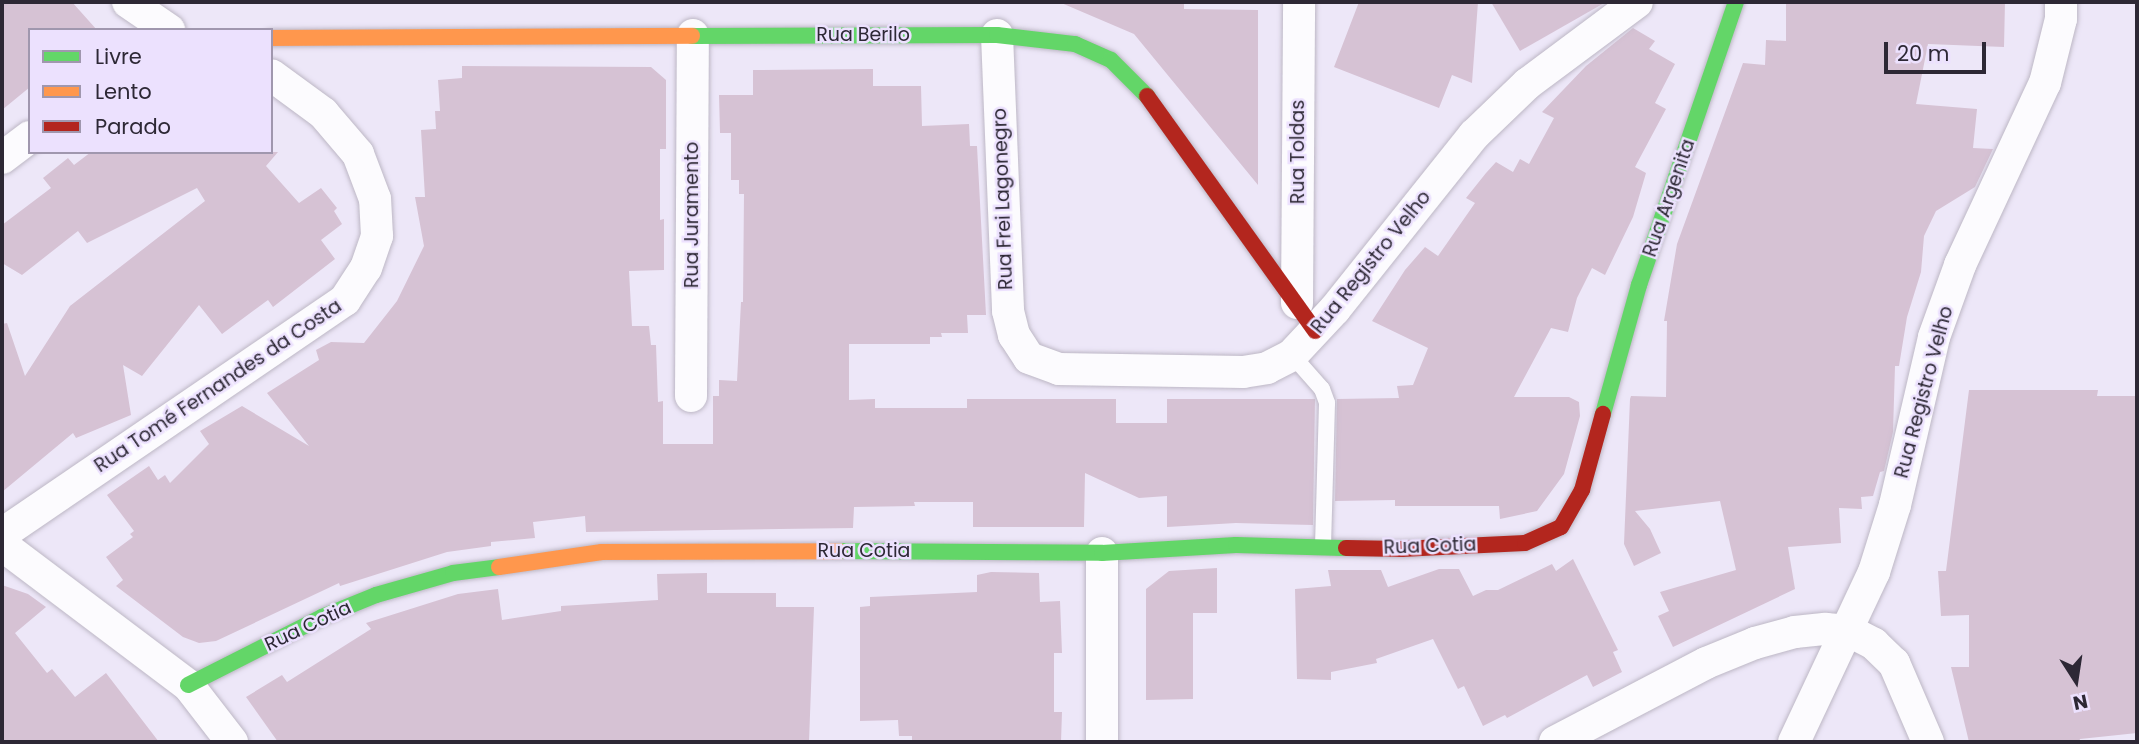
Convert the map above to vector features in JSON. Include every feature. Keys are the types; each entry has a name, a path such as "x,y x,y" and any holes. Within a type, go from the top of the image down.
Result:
{"street":[{"path":"128,2 166,28"},
{"name":"Rua Toldas","path":"1297,303 1299,2"},
{"name":"Rua Registro Velho","path":"1292,355 1315,331 1474,135 1527,84 1637,2"},
{"name":"Rua Argenita","path":"1561,527 1582,490 1639,285 1736,2"},
{"name":"Rua Registro Velho","path":"1794,742 1849,631 1874,572 1895,505 1934,337 1960,265 2045,83 2061,19 2061,2"},
{"name":"Rua Juramento","path":"691,396 693,35"},
{"name":"Rua Berilo","path":"273,38 997,35 1075,44 1111,60 1141,86 1315,331"},
{"name":"Rua Frei Lagonegro","path":"997,35 1007,310 1014,335 1029,358 1059,369 1243,372 1267,368 1292,355"},
{"name":"Rua Tomé Fernandes da Costa","path":"2,534 345,300 366,268 377,236 375,198 358,154 323,113 273,76"},
{"path":"2,158 28,138"},
{"name":"Rua Cotia","path":"188,685 322,617 376,595 453,573 602,552 997,550 1102,553 1236,545 1401,549 1525,543 1561,527"},
{"path":"2,545 188,685 232,742"},
{"path":"1102,553 1102,742"},
{"path":"1555,742 1706,663 1755,643 1795,632 1826,629 1849,631 1874,644 1894,663 1928,742"}],"lane":[{"path":"1292,355 1322,389 1327,403 1323,547"}],"building":[{"path":"2,2 72,2 95,28 28,28 28,89 2,110"},
{"path":"1059,2 1184,2 1184,9 1258,10 1258,185 1134,34"},
{"path":"1359,2 1478,2 1472,83 1452,75 1439,108 1334,67"},
{"path":"1491,2 1606,2 1520,51"},
{"path":"1786,2 2005,2 2004,47 1928,44 1916,104 1977,109 1973,148 1993,149 1975,187 1936,211 1924,236 1921,272 1907,317 1899,366 1895,366 1893,432 1884,471 1880,472 1873,496 1861,497 1862,509 1839,508 1841,543 1788,547 1795,589 1673,647 1658,616 1669,611 1660,592 1736,570 1720,501 1635,511 1650,529 1661,553 1634,566 1624,544 1630,399 1631,396 1666,397 1667,321 1664,321 1677,244 1743,63 1765,65 1766,40 1786,41"},
{"path":"1633,28 1655,41 1649,49 1675,64 1655,103 1666,109 1635,167 1646,173 1633,217 1605,275 1592,268 1577,298 1568,332 1551,328 1514,397 1569,397 1579,402 1580,416 1564,474 1537,511 1500,519 1499,506 1395,506 1395,500 1335,501 1337,399 1399,398 1397,386 1413,385 1428,348 1372,321 1405,270 1425,247 1438,256 1475,203 1466,198 1486,173 1496,162 1513,172 1520,159 1529,164 1554,118 1542,112 1586,66"},
{"path":"462,66 651,67 666,80 666,149 660,149 660,220 664,219 664,270 629,271 632,326 649,326 651,345 656,345 658,402 663,401 663,444 713,444 713,396 719,396 719,380 737,381 743,302 744,194 739,194 739,180 731,180 731,133 720,133 719,95 753,95 753,70 873,69 873,86 921,86 922,126 969,124 970,146 977,146 986,315 967,315 968,333 941,333 942,337 930,337 930,344 849,344 849,400 875,399 875,408 967,408 967,399 1116,399 1116,423 1167,423 1167,399 1315,399 1313,525 1236,523 1167,527 1167,496 1139,498 1085,473 1084,527 973,527 973,502 914,502 915,506 854,507 853,528 586,532 585,516 533,522 535,538 491,542 491,546 447,552 340,586 339,583 216,641 199,643 183,637 116,586 123,580 106,557 133,537 130,534 134,531 107,495 149,466 158,480 165,475 170,483 209,444 200,431 242,406 309,446 267,393 319,360 316,350 331,342 364,343 397,301 424,246 415,197 425,197 421,130 436,129 435,111 440,111 438,80 462,78"},
{"path":"278,152 266,166 299,203 321,188 337,208 334,211 342,224 321,240 335,259 273,307 268,300 222,334 199,305 142,376 123,365 131,415 76,438 73,433 2,492 2,324 7,323 25,376 70,306 205,201 197,188 87,243 78,231 22,275 2,263 2,225 51,188 43,178 68,158 74,165 88,154"},
{"path":"1969,390 2098,390 2097,396 2137,396 2137,733 2080,739 2079,742 1969,742 1951,667 1969,667 1969,615 1941,616 1938,571 1946,571"},
{"path":"1573,559 1618,650 1613,652 1622,672 1593,687 1587,675 1507,718 1505,715 1483,726 1464,686 1458,689 1433,639 1376,659 1377,663 1331,672 1331,680 1297,679 1295,589 1331,586 1328,570 1381,570 1388,587 1439,569 1459,569 1473,596 1486,590 1498,590 1552,564 1556,571"},
{"path":"1217,568 1217,613 1193,613 1193,699 1146,700 1146,589 1169,571"},
{"path":"991,572 1039,573 1040,602 1060,601 1062,653 1054,653 1054,712 1062,712 1061,742 912,742 912,736 899,736 898,720 860,721 860,607 870,606 870,597 977,592 977,575"},
{"path":"707,573 707,593 776,593 776,607 814,607 809,742 278,742 246,697 282,675 287,682 371,629 366,623 458,594 498,589 502,620 561,611 561,606 658,600 657,574"},
{"path":"2,585 28,594 46,607 15,633 47,673 52,669 75,697 106,673 159,742 2,742"}],"traffic: fast":[{"path":"1603,414 1639,285 1736,2"},
{"path":"692,36 997,35 1075,44 1111,60 1147,96"},
{"path":"839,551 1102,553 1236,545 1346,548"},
{"path":"188,685 322,617 376,595 453,573 499,567"}],"traffic: slow":[{"path":"273,38 692,36"},
{"path":"499,567 602,552 839,551"}],"traffic: jam":[{"path":"1147,96 1315,331"},
{"path":"1346,548 1401,549 1525,543 1561,527 1582,490 1603,414"}]}
